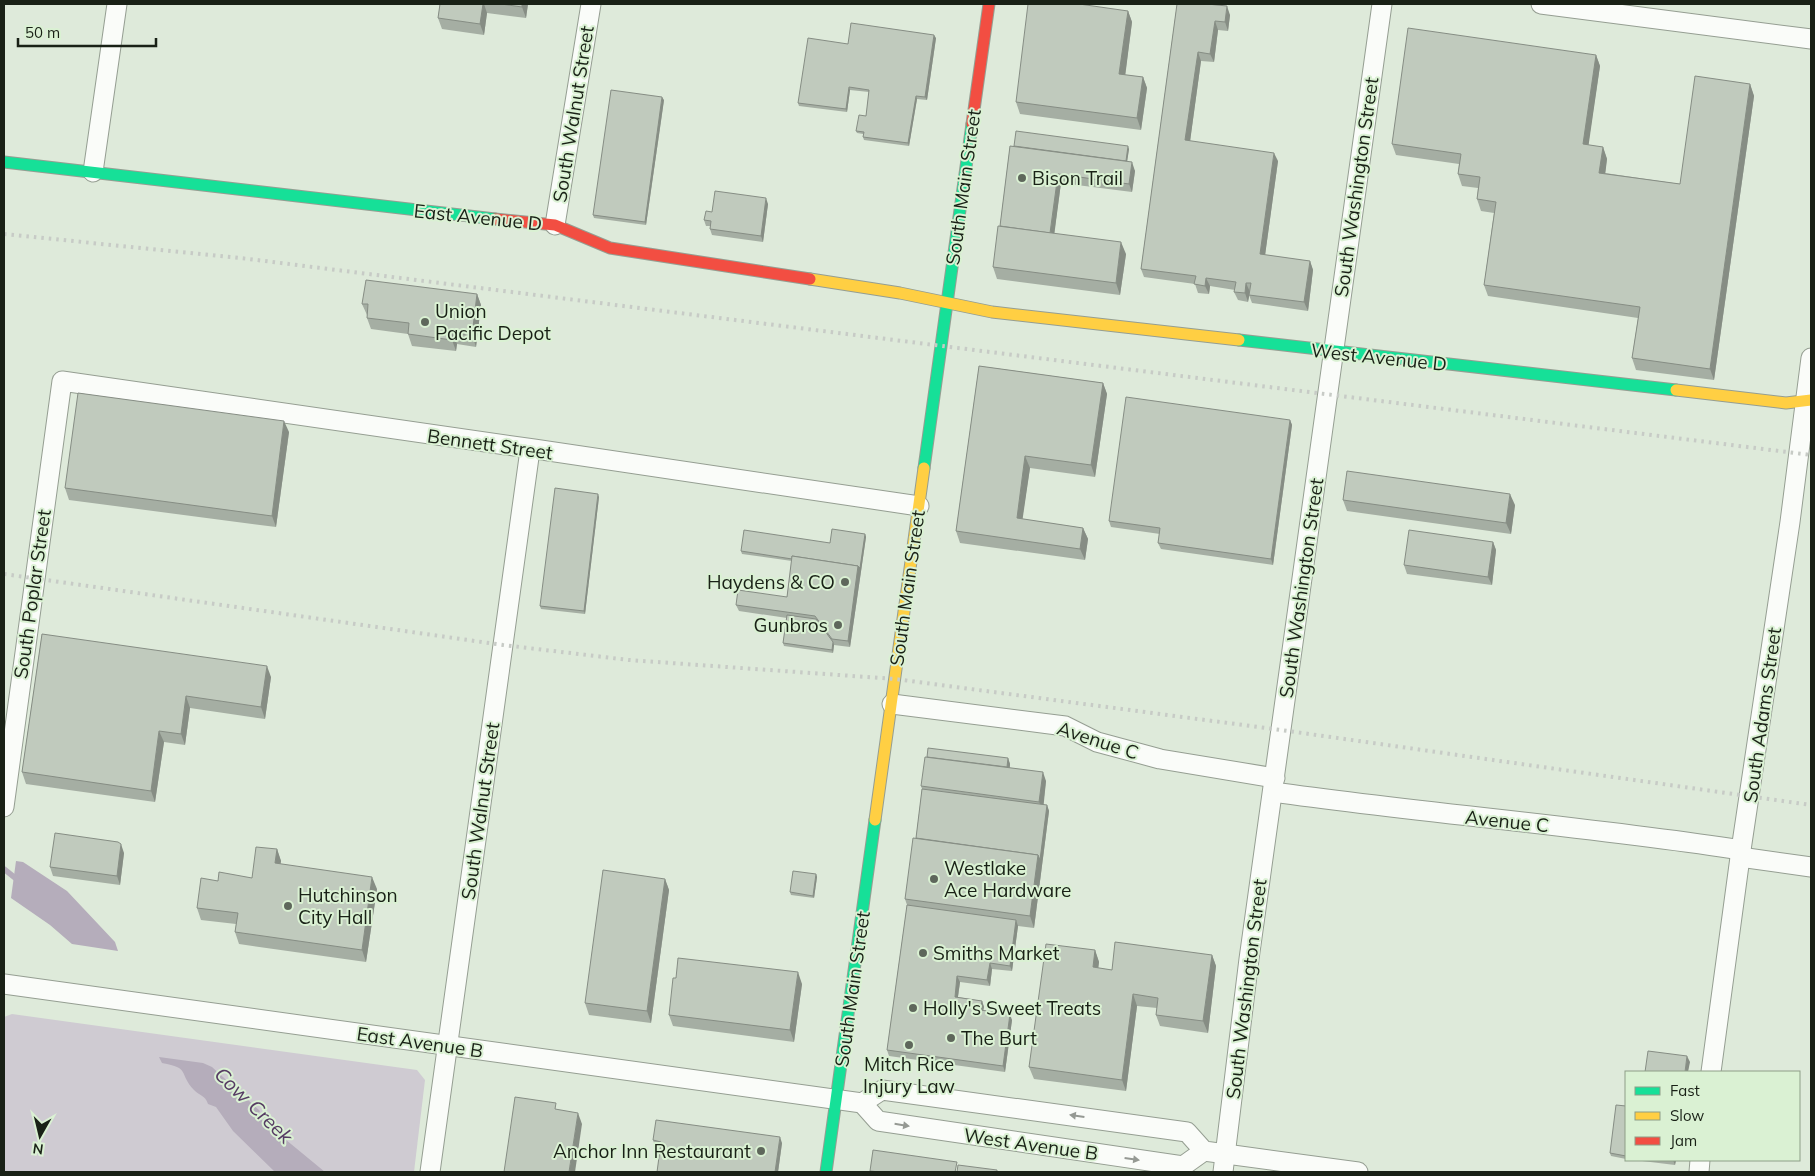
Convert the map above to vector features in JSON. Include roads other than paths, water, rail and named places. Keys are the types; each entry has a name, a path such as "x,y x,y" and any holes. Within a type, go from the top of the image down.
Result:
{"street":[{"path":"93,172 117,4"},
{"name":"South Walnut Street","path":"555,225 591,4"},
{"name":"South Main Street","path":"826,1172 989,4"},
{"name":"South Washington Street","path":"1224,1163 1332,352 1382,4"},
{"path":"1541,4 1811,39"},
{"name":"East Avenue D","path":"4,162 443,214 555,225 610,248 900,293 947,303"},
{"name":"West Avenue D","path":"947,303 992,312 1332,352 1786,403 1808,400"},
{"name":"South Adams Street","path":"1711,1071 1808,400 1811,358"},
{"name":"Bennett Street","path":"62,381 530,450 697,472 919,506"},
{"name":"South Poplar Street","path":"4,807 62,381"},
{"name":"South Walnut Street","path":"430,1172 530,450"},
{"name":"Avenue C","path":"892,704 1065,726 1097,742 1160,758 1274,785 1398,809 1666,838 1811,867"},
{"name":"East Avenue B","path":"4,984 836,1100"},
{"name":"West Avenue B","path":"882,1090 1018,1108 1187,1132 1204,1151 1183,1166 878,1121 862,1103 882,1090"},
{"path":"836,1100 862,1103"},
{"path":"1204,1151 1224,1163 1358,1172"}],"waterway":[{"name":"Cow Creek","path":"4,869 19,881"}],"railway":[{"path":"4,234 249,259 1811,455"},
{"path":"4,574 503,645 629,660 895,679 1281,730 1811,805"}],"place":[{"name":"Bison Trail","path":"1022,178"},
{"name":"Union Pacific Depot","path":"425,322"},
{"name":"Haydens & CO","path":"845,582"},
{"name":"Gunbros","path":"838,625"},
{"name":"Westlake Ace Hardware","path":"934,879"},
{"name":"Hutchinson City Hall","path":"288,906"},
{"name":"Smiths Market","path":"923,953"},
{"name":"Holly's Sweet Treats","path":"913,1008"},
{"name":"The Burt","path":"951,1038"},
{"name":"Mitch Rice Injury Law","path":"909,1045"},
{"name":"Anchor Inn Restaurant","path":"761,1151"}]}
